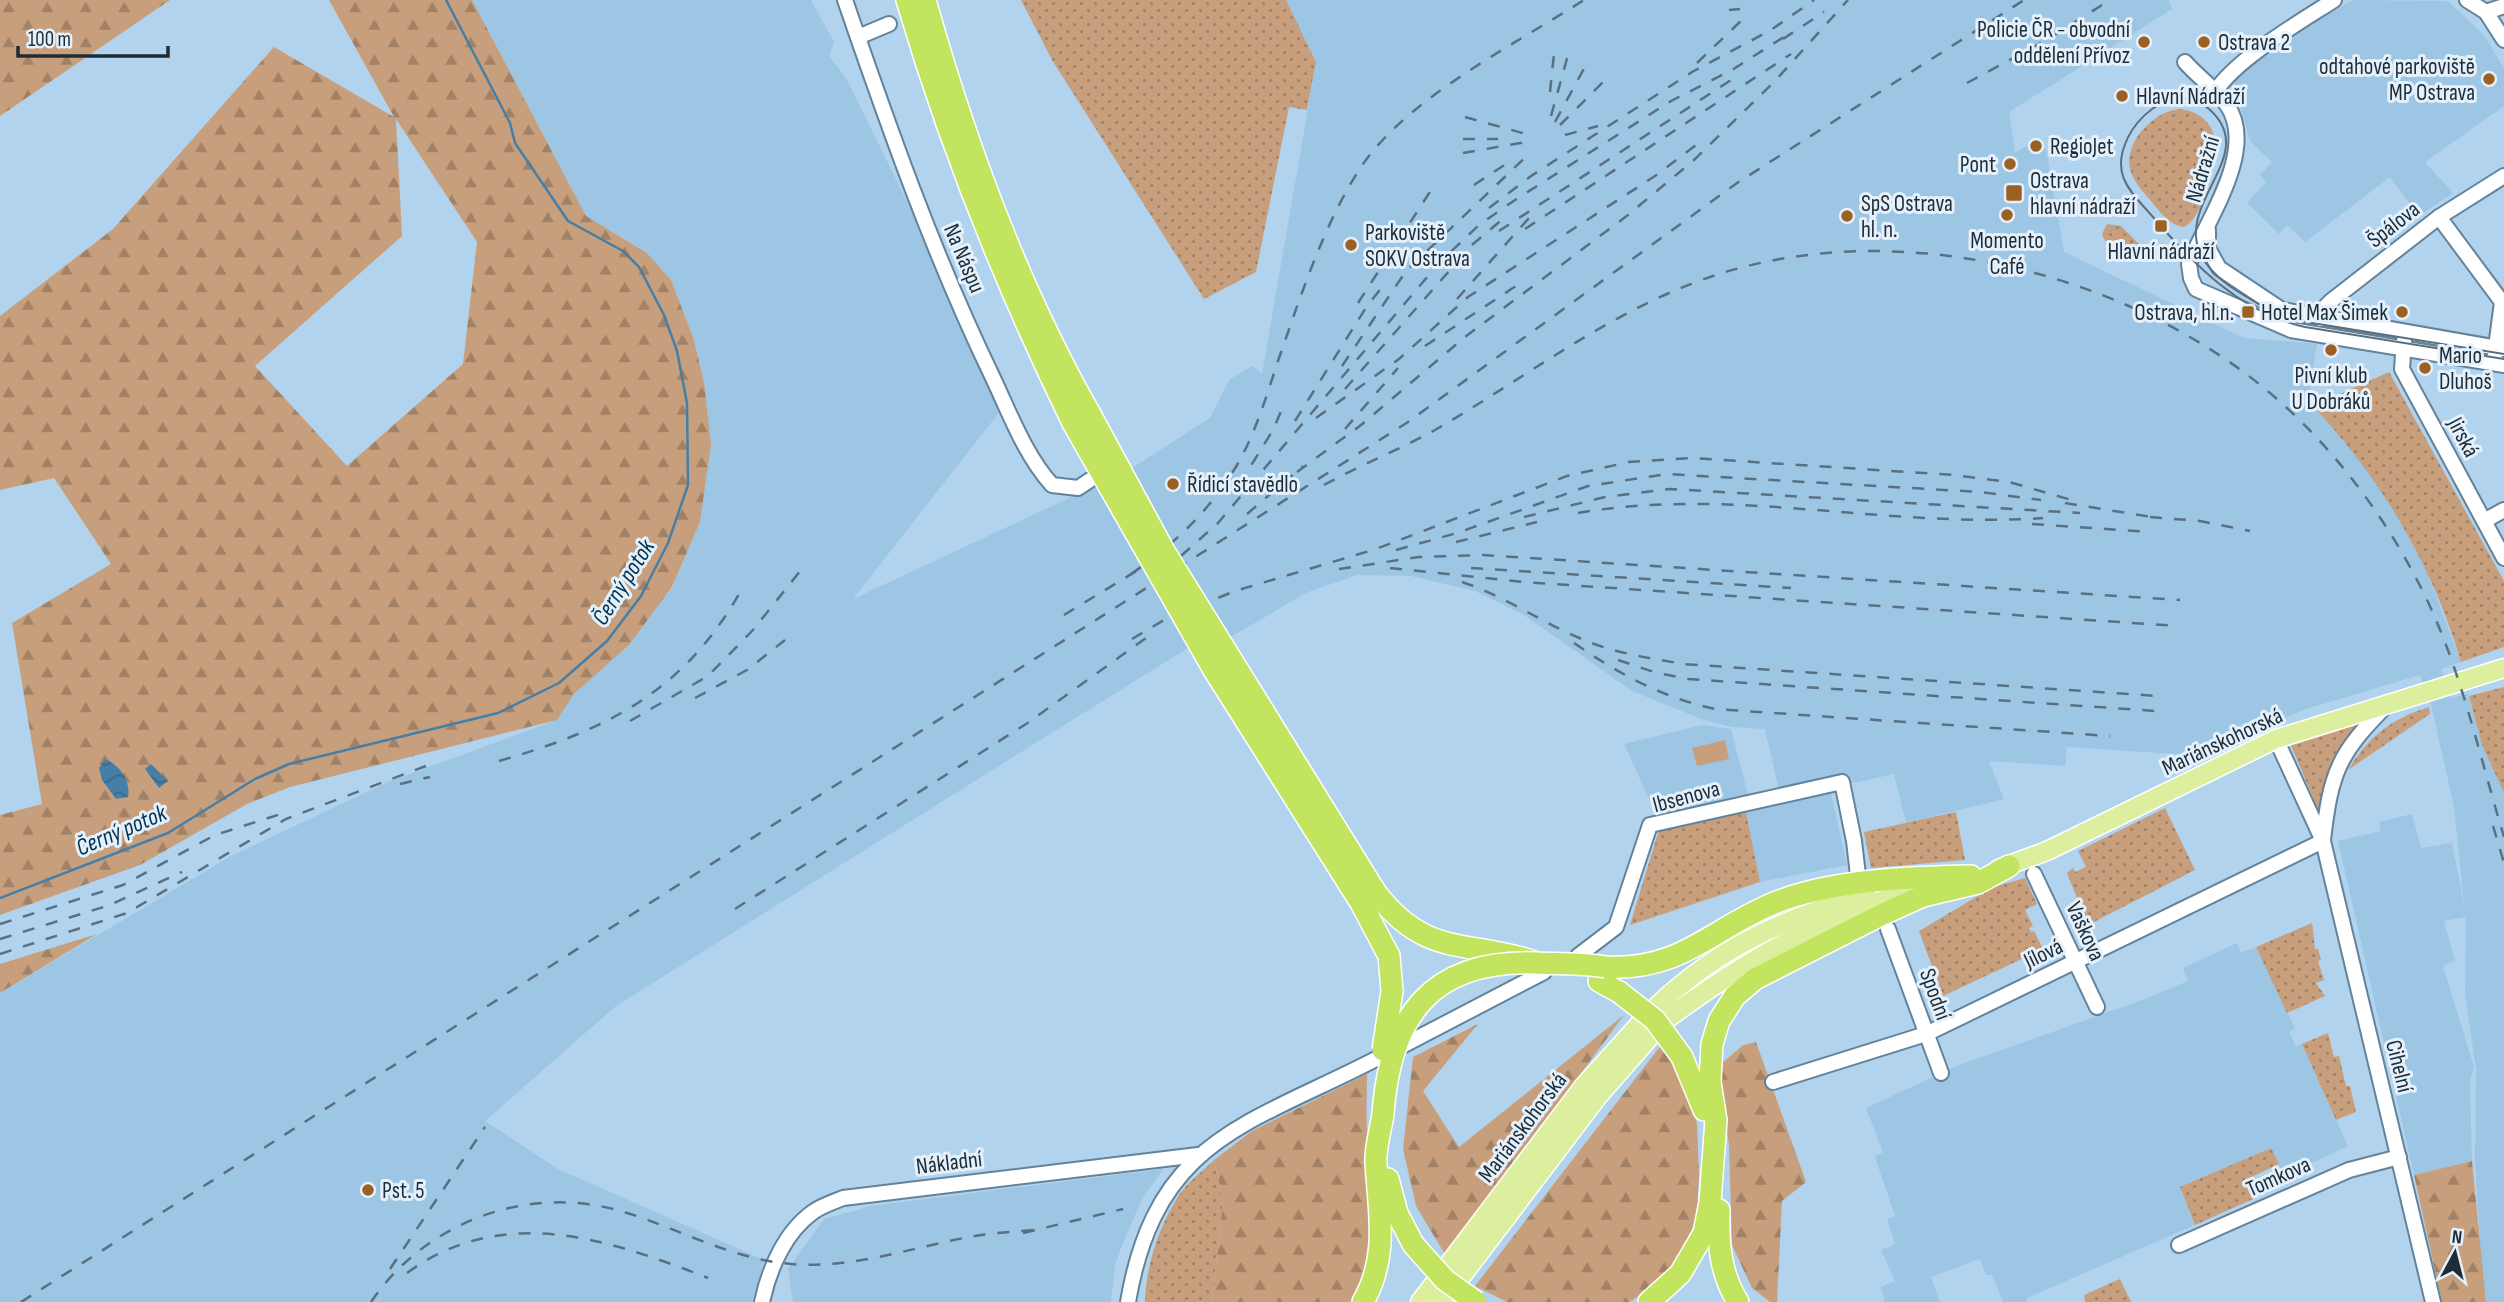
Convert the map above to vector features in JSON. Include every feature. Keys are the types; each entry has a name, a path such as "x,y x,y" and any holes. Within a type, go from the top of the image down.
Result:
{"highway":[{"path":"907,0 976,204 1026,323 1081,419 1207,659 1384,945 1392,968 1392,991 1379,1066 1388,1181 1397,1213 1413,1244 1445,1280 1476,1302"},
{"path":"925,0 964,122 1081,419 1132,497 1231,663 1390,911 1408,928 1430,939 1479,951 1506,952 1542,968"},
{"path":"1649,1302 1680,1274 1704,1233 1710,1202 1716,1120 1710,1082 1712,1044 1724,1012 1746,985 1881,915 1923,896 1978,883 2009,866"},
{"path":"1363,1302 1373,1281 1382,1249 1376,1161 1394,1047 1404,1025 1425,999 1449,980 1478,968 1507,962 1602,974 1669,961 1773,904 1800,894 1858,884 1971,877"},
{"path":"1602,974 1619,992 1655,1020 1682,1057 1693,1078 1721,1173 1719,1254 1726,1280 1738,1302"}],"main road":[{"name":"Mariánskohorská","path":"1420,1302 1446,1285 1599,1095 1655,1019 1704,966 1778,923 1872,893 1971,877 2009,866 2105,824 2276,739 2504,668"}],"street":[{"name":"Na Náspu","path":"845,0 892,136 942,264 1028,451 1052,485 1077,488 1090,480"},
{"path":"2215,92 2225,78 2246,61 2334,0"},
{"path":"2467,0 2486,12 2504,40"},
{"path":"2486,12 2504,6"},
{"path":"858,37 889,24"},
{"name":"Nádražní","path":"2185,62 2231,112 2238,134 2234,159 2208,226 2189,264 2190,278 2196,289 2286,329 2499,364"},
{"name":"Špálova","path":"2322,319 2328,303 2439,217 2504,176"},
{"path":"2439,217 2502,302 2499,364"},
{"name":"Nádražní","path":"2208,226 2208,248 2219,268 2276,307 2322,319 2500,349"},
{"name":"Jirská","path":"2405,333 2402,369 2504,558"},
{"path":"2484,521 2504,510"},
{"name":"Cihelní","path":"2323,841 2330,785 2340,759 2362,729 2386,705"},
{"name":"Cihelní","path":"2276,739 2323,841 2433,1302"},
{"name":"Ibsenova","path":"1577,956 1616,927 1650,825 1842,782 1854,841 1858,884"},
{"name":"Jílová","path":"1773,1082 1926,1034 2323,841"},
{"name":"Vaškova","path":"2034,874 2097,1007"},
{"name":"Spodní","path":"1888,929 1941,1073"},
{"path":"1402,1046 1542,968"},
{"name":"Nákladní","path":"1128,1302 1135,1260 1154,1211 1198,1155 1248,1120 1376,1059"},
{"name":"Nákladní","path":"762,1302 776,1259 787,1240 813,1211 843,1198 1198,1155"},
{"name":"Tomkova","path":"2179,1245 2349,1170 2399,1157"}],"shaded area":[{"path":"472,0 811,0 834,42 829,56 846,78 925,238 1001,410 853,599 1129,470 1210,418 1230,379 1253,366 1262,374 1316,62 1286,0 2169,0 2172,9 2009,112 2015,153 2040,138 2042,148 2046,148 2064,252 2244,338 2317,344 2310,385 2313,406 2350,446 2392,505 2420,554 2461,662 2441,669 2451,698 2468,694 2482,745 2504,793 2504,1302 2486,1302 2482,1275 2475,1160 2476,1069 2465,994 2466,917 2444,921 2455,960 2443,966 2474,1067 2470,1081 2472,1161 2414,1175 2338,841 2381,831 2379,822 2412,814 2421,848 2452,843 2464,904 2454,807 2431,704 2420,675 2306,709 2191,755 2067,747 2065,766 1989,761 2004,799 1906,823 1894,774 1781,799 1765,729 1732,727 1704,720 1632,691 1524,615 1475,591 1411,576 1358,575 1308,592 1234,635 1188,648 1037,742 616,1006 485,1121 558,1169 764,1260 752,1302 0,1302 0,993 231,856 388,782 557,720 574,694 629,645 672,588 700,522 704,382 694,340 671,280 647,253 586,216"},
{"path":"2354,0 2448,1 2485,36 2504,69 2504,106 2425,162 2453,193 2419,216 2390,177 2305,242 2287,225 2279,234 2247,203 2266,182 2260,175 2272,162 2250,141 2233,80 2322,16"},
{"path":"1702,725 1731,729 1748,795 1657,816 1624,744"},
{"path":"1831,793 1847,865 1760,882 1746,812"},
{"path":"2237,943 2241,953 2256,947 2295,1028 2289,1032 2296,1047 2302,1044 2348,1146 2284,1176 2271,1149 2180,1188 2195,1225 2027,1298 2026,1302 2003,1302 1992,1275 1986,1275 1980,1259 1931,1277 1940,1302 1885,1302 1881,1287 1895,1281 1881,1250 1895,1244 1887,1219 1895,1216 1875,1157 1883,1152 1866,1108 1959,1065 2137,1002 2188,981 2183,968"},
{"path":"1163,1169 1141,1201 1123,1243 1115,1265 1111,1302 793,1302 788,1269 824,1219 871,1206"}],"green space":[{"path":"0,0 170,0 0,116"},
{"path":"329,0 472,0 586,216 647,253 671,280 694,340 704,382 711,444 700,522 672,587 629,645 574,694 557,720 290,787 247,804 140,865 0,915 0,815 42,804 12,623 111,564 54,478 0,490 0,316 113,229 274,47 394,117","holes":["396,119 477,242 463,364 347,466 255,366 402,236"]},
{"path":"1021,0 1286,0 1316,62 1307,110 1289,107 1256,272 1204,299 1052,60"},
{"path":"2181,109 2203,118 2212,130 2214,140 2213,168 2204,198 2192,221 2184,227 2167,219 2140,188 2130,169 2129,158 2143,129 2161,115"},
{"path":"2107,224 2121,226 2148,253 2127,253 2109,245 2102,234"},
{"path":"2389,372 2504,581 2504,647 2461,662 2435,591 2402,525 2361,463 2313,406"},
{"path":"2504,687 2504,793 2482,745 2469,696"},
{"path":"2429,707 2430,714 2348,770 2382,730 2403,717"},
{"path":"2360,720 2361,723 2333,759 2320,814 2290,743"},
{"path":"1725,740 1729,759 1697,766 1692,748"},
{"path":"2165,808 2195,870 2088,925 2067,873 2073,868 2075,872 2086,867 2078,851"},
{"path":"1746,812 1760,882 1630,925 1659,830"},
{"path":"1956,812 1965,860 1871,868 1864,832"},
{"path":"2025,878 2037,904 2025,910 2033,926 2029,928 2031,932 2034,931 2043,949 1943,996 1919,931 1993,887"},
{"path":"2312,923 2315,949 2318,949 2321,960 2318,961 2324,980 2316,983 2325,996 2287,1013 2256,947"},
{"path":"97,934 0,993 0,964"},
{"path":"1624,1015 1446,1256 1416,1206 1403,1149 1413,1057 1478,1024 1423,1091 1459,1147"},
{"path":"2328,1033 2334,1057 2339,1056 2346,1086 2350,1086 2356,1112 2336,1120 2302,1044"},
{"path":"1756,1042 1806,1182 1782,1201 1777,1302 1770,1302 1752,1288 1732,1245 1729,1146 1719,1066 1743,1045"},
{"path":"1662,1044 1683,1075 1697,1124 1697,1215 1682,1256 1656,1286 1629,1302 1507,1302 1475,1286"},
{"path":"1367,1074 1367,1128 1374,1195 1373,1238 1363,1281 1352,1302 1212,1302 1223,1200 1214,1160 1252,1131"},
{"path":"2271,1148 2279,1164 2245,1180 2253,1199 2195,1225 2180,1187"},
{"path":"1214,1160 1223,1200 1212,1302 1145,1302 1151,1260 1165,1220 1183,1190"},
{"path":"2472,1161 2486,1302 2442,1302 2414,1175"},
{"path":"2120,1279 2131,1302 2085,1302 2084,1295"}],"water":[{"path":"105,759 123,774 128,785 128,797 116,799 102,780 99,768"},
{"path":"151,764 168,781 159,788 145,769"}],"waterway":[{"name":"Černý potok","path":"0,898 168,833 255,779 289,764 498,713 559,683 607,641 641,596 668,543 688,485 687,403 677,351 664,315 639,267 623,251 568,221 515,143 510,123 446,0"}],"tram line":[{"path":"2504,354 2306,322 2277,313 2234,289 2207,264 2196,240 2198,217 2225,151 2224,130 2209,109 2193,100 2176,99 2160,104 2145,115 2133,130 2124,146 2121,163 2124,179 2130,190 2202,269 2240,299 2260,311 2305,327 2504,359"}],"railway":[{"path":"1131,574 1162,551 1190,525 1216,497 1237,465 1260,414 1314,261 1336,212 1361,167 1405,118 1433,96 1495,54 1584,0"},
{"path":"1489,208 1531,176 1692,72 1771,30 1814,0"},
{"path":"1297,472 1361,425 1465,337 1628,215 1694,160 1775,81 1848,0"},
{"path":"21,1302 1408,422 1737,183 2024,0"},
{"path":"1967,83 2048,39 2110,0"},
{"path":"1729,10 1740,9"},
{"path":"1783,39 1824,12"},
{"path":"1697,63 1745,17"},
{"path":"1181,556 1218,523 1440,262 1479,225 1671,101 1732,70 1790,33"},
{"path":"1550,92 1554,54"},
{"path":"1525,229 1791,54"},
{"path":"1551,116 1568,55"},
{"path":"1555,122 1587,63"},
{"path":"1560,125 1607,78"},
{"path":"1499,231 1731,80"},
{"path":"1465,117 1526,134"},
{"path":"1565,135 1598,126"},
{"path":"1463,139 1498,139"},
{"path":"1316,418 1399,359 1468,297 1655,176 1704,139"},
{"path":"1463,153 1526,142"},
{"path":"1342,366 1406,271 1531,152"},
{"path":"1474,185 1512,160"},
{"path":"1358,303 1435,184"},
{"path":"1345,389 1473,244 1504,218"},
{"path":"1457,299 1529,218"},
{"path":"1324,485 1435,430 1570,346 1639,307 1713,276 1779,259 1847,252 1916,253 1985,262 2053,278 2119,302 2181,332 2238,368 2291,412 2340,464 2382,520 2432,610 2456,673 2504,837"},
{"path":"1295,421 1367,306 1383,286"},
{"path":"1425,346 1516,286"},
{"path":"1345,429 1398,368"},
{"path":"1239,485 1273,430 1282,409"},
{"path":"1132,639 1164,620 1235,591 1376,549 1567,476 1629,462 1692,458 1954,475 2009,482 2075,501"},
{"path":"1247,514 1303,466"},
{"path":"1396,550 1457,533 1588,486 1667,474 1980,492 2041,500"},
{"path":"1524,517 1605,497 1670,489 2080,513"},
{"path":"2065,503 2158,518"},
{"path":"1578,513 1636,506 1694,504 1927,518 2043,518"},
{"path":"2150,517 2200,521 2250,531"},
{"path":"1456,542 1537,522"},
{"path":"2032,524 2150,532"},
{"path":"1339,569 1419,557 1483,555 2180,600"},
{"path":"1390,568 1523,582 2178,626"},
{"path":"1471,568 1791,588"},
{"path":"630,721 708,676 753,630 801,570"},
{"path":"1064,615 1138,570"},
{"path":"1462,582 1596,645 1683,664 2158,696"},
{"path":"499,761 576,735 642,700 671,678 697,652 722,621 744,585"},
{"path":"735,909 1026,724 1146,638"},
{"path":"695,698 747,670 785,640"},
{"path":"1574,643 1641,683 1677,698 1715,709 2110,736"},
{"path":"1618,660 1657,673 1688,679 2156,711"},
{"path":"0,954 127,913 286,819 426,766"},
{"path":"400,784 430,777"},
{"path":"0,924 123,885 215,835 284,813"},
{"path":"2493,826 2504,863"},
{"path":"0,939 110,905 182,872"},
{"path":"390,1269 485,1127"},
{"path":"371,1302 394,1274 421,1250 450,1230 517,1206 553,1202 588,1204 624,1212 727,1250 791,1264 859,1261 969,1237 1033,1230"},
{"path":"1023,1233 1123,1209"},
{"path":"407,1273 443,1252 480,1239 518,1234 556,1235 594,1241 632,1251 708,1278"}],"place":[{"name":"Policie ČR - obvodní oddělení Přívoz","path":"2144,42"},
{"name":"Ostrava 2","path":"2204,42"},
{"name":"odtahové parkoviště MP Ostrava","path":"2489,79"},
{"name":"Hlavní Nádraží","path":"2122,96"},
{"name":"RegioJet","path":"2036,146"},
{"name":"Pont","path":"2010,164"},
{"name":"Ostrava hlavní nádraží","path":"2014,193"},
{"name":"Momento Café","path":"2007,215"},
{"name":"SpS Ostrava hl. n.","path":"1847,216"},
{"name":"Hlavní nádraží","path":"2161,226"},
{"name":"Parkoviště SOKV Ostrava","path":"1351,245"},
{"name":"Ostrava, hl.n.","path":"2248,312"},
{"name":"Hotel Max Šimek","path":"2402,312"},
{"name":"Pivní klub U Dobráků","path":"2331,350"},
{"name":"Mario Dluhoš","path":"2425,368"},
{"name":"Řídicí stavědlo","path":"1173,484"},
{"name":"Pst. 5","path":"368,1190"}]}
